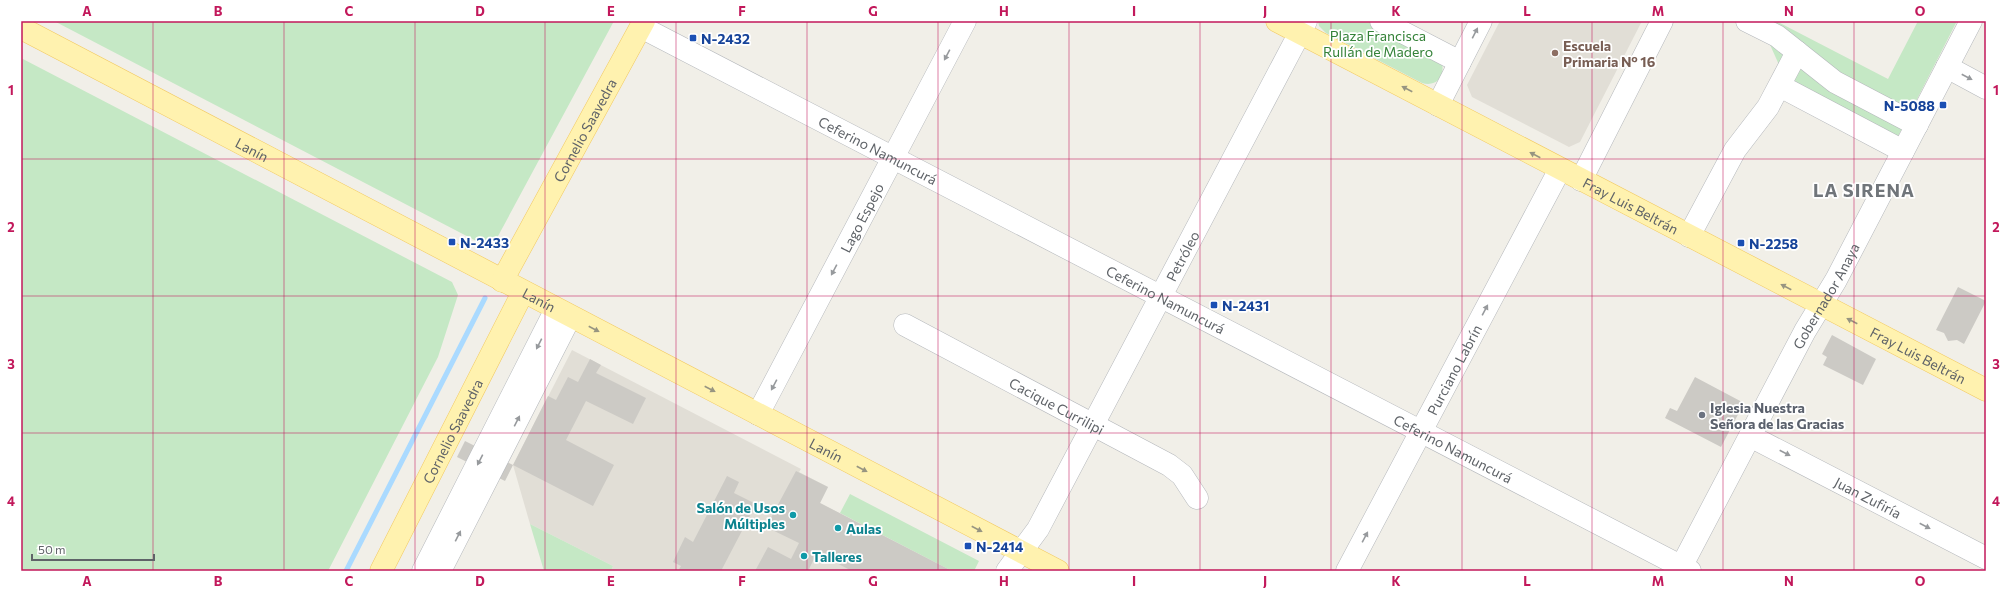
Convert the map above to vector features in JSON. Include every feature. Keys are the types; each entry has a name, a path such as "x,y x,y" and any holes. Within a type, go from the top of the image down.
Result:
{"main road":[{"name":"Fray Luis Beltrán","path":"1277,21 1303,27 1438,105 1986,390"},
{"name":"Cornelio Saavedra","path":"502,281 642,24"},
{"name":"Lanín","path":"21,28 1058,571"},
{"name":"Cornelio Saavedra","path":"381,571 523,292"}],"street":[{"name":"Lago Espejo","path":"758,414 966,21"},
{"path":"1381,21 1460,62"},
{"path":"1438,105 1481,21"},
{"path":"1581,180 1662,21"},
{"name":"Gobernador Anaya","path":"1684,569 1750,436 1917,125 1971,21"},
{"path":"1757,23 1777,36 1835,82 1917,125"},
{"name":"Ceferino Namuncurá","path":"642,24 893,158 1684,569"},
{"name":"Petróleo","path":"1007,571 1038,529 1303,27"},
{"path":"1689,236 1736,150 1768,107 1797,52"},
{"path":"1947,67 1986,88"},
{"path":"1780,86 1903,151"},
{"name":"Purciano Labrín","path":"1347,571 1560,169"},
{"path":"423,571 563,313"},
{"path":"440,571 563,313"},
{"name":"Cacique Currilipi","path":"905,325 1175,469 1182,475 1197,498"},
{"name":"Juan Zufiría","path":"1750,436 1986,558"}],"shaded area":[{"name":"Escuela Primaria Nº 16","path":"1500,21 1642,21 1580,142 1569,147 1472,97 1467,85"},
{"path":"572,350 801,469 799,472 828,487 820,503 952,571 611,571 613,566 530,524 513,465"}],"green space":[{"path":"54,21 614,21 497,238 482,244"},
{"name":"Plaza Francisca Rullán de Madero","path":"1318,21 1368,21 1435,56 1442,63 1443,68 1441,77 1431,84 1422,83 1326,33 1319,26"},
{"path":"1734,21 1776,21 1888,79 1918,21 1957,21 1891,150 1794,98 1767,38"},
{"path":"21,58 452,282 458,295 438,357 328,571 21,571"},
{"path":"850,494 979,561 974,571 952,571 840,513"},
{"path":"530,524 613,566 611,571 544,571"}],"building":[{"path":"1958,287 1986,301 1964,344 1957,340 1948,341 1944,333 1936,330"},
{"path":"1832,335 1876,359 1863,385 1823,365 1827,357 1822,354"},
{"path":"590,359 601,365 596,373 646,398 633,424 586,401 566,440 614,465 593,506 513,465 548,396 556,400 568,377 578,382"},
{"name":"Iglesia Nuestra Señora de las Gracias","path":"1695,377 1744,403 1721,447 1665,418 1670,408 1677,411"},
{"path":"465,441 513,465 505,481 457,457"},
{"path":"796,471 828,487 820,503 952,571 852,571 817,553 808,571 755,571 768,547 791,559 799,543 766,527"},
{"path":"727,476 739,482 734,493 756,504 721,571 678,571 681,566 673,562 685,537 693,542"}],"waterway":[{"path":"346,571 485,298"}],"place":[{"name":"N-2432","path":"693,38"},
{"name":"Escuela Primaria Nº 16","path":"1555,53"},
{"name":"N-5088","path":"1943,105"},
{"name":"N-2433","path":"452,242"},
{"name":"N-2258","path":"1741,243"},
{"name":"N-2431","path":"1214,305"},
{"name":"Iglesia Nuestra Señora de las Gracias","path":"1702,415"},
{"name":"Salón de Usos Múltiples","path":"793,515"},
{"name":"Aulas","path":"838,528"},
{"name":"N-2414","path":"968,546"},
{"name":"Talleres","path":"804,556"}],"district":[{"name":"LA SIRENA","path":"1864,190"}]}
